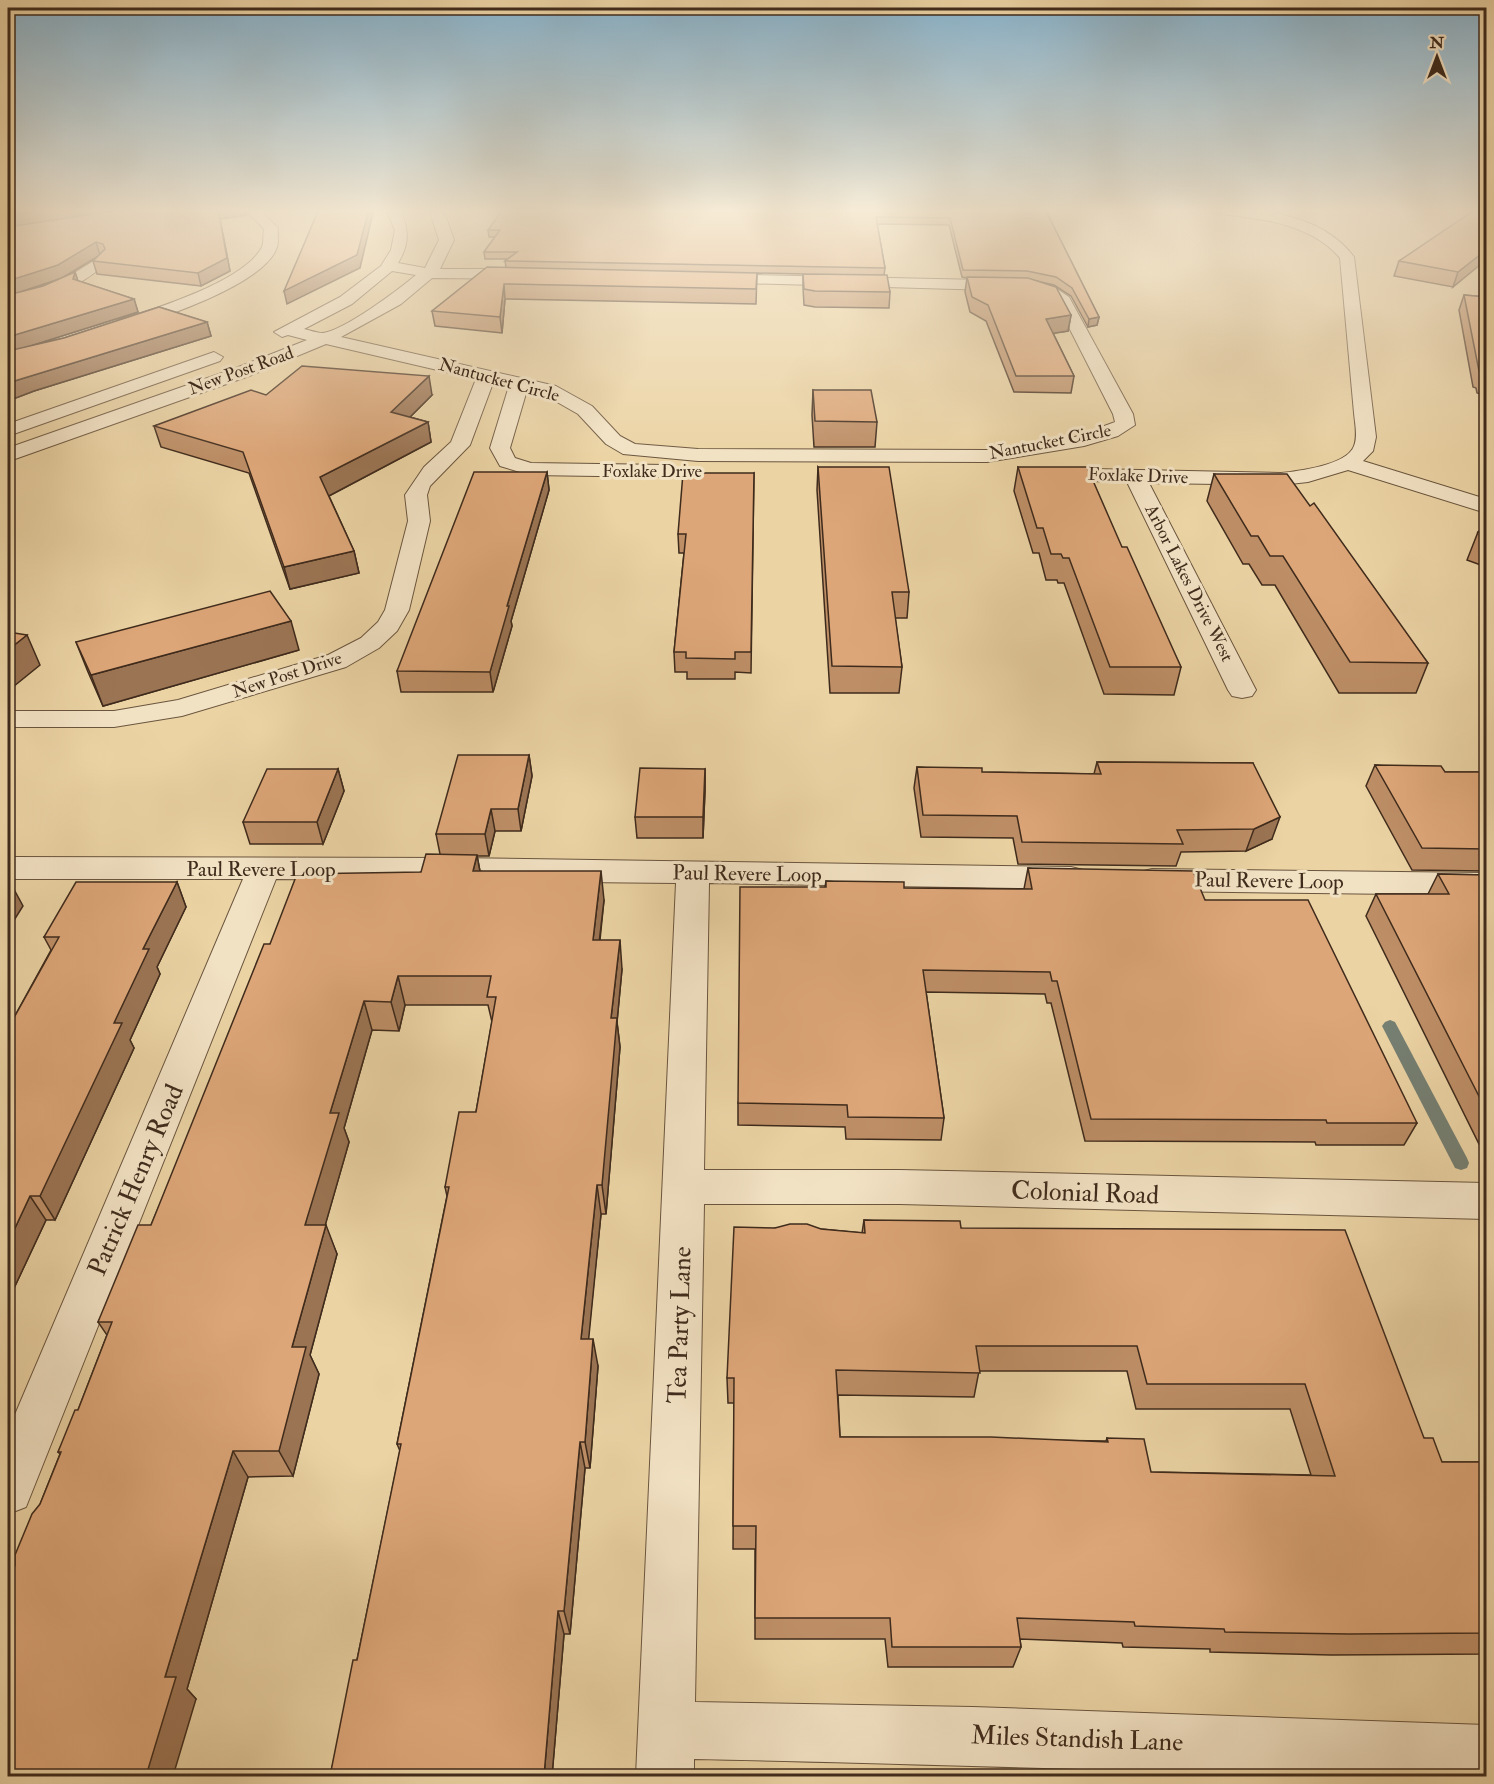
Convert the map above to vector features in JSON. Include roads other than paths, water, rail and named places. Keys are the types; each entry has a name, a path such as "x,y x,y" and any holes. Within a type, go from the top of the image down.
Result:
{"street":[{"path":"8,302 42,292"},
{"path":"104,330 209,292"},
{"name":"New Post Road","path":"268,337 342,303 356,292"},
{"name":"New Post Road","path":"8,455 254,367 327,338 387,307 405,292"},
{"name":"Nantucket Circle","path":"287,330 549,390 570,399 585,410 613,440 630,450 664,453 987,456 1109,434 1125,425 1123,414 1061,297 1052,292"},
{"path":"1348,463 1363,451 1366,437 1351,292"},
{"name":"New Post Road","path":"8,430 232,351"},
{"path":"8,473 32,466 266,375 265,371 254,367 214,357"},
{"name":"New Post Drive","path":"8,719 114,718 171,711 337,661 370,643 388,626 397,610 419,521 416,495 420,485 431,471 460,445 487,375"},
{"name":"Foxlake Drive","path":"520,382 500,448 507,462 530,469 999,473"},
{"path":"1348,463 1486,506"},
{"name":"Foxlake Drive","path":"1022,474 1281,479 1308,476 1348,463"},
{"name":"Arbor Lakes Drive West","path":"1135,476 1242,690"},
{"name":"Paul Revere Loop","path":"8,868 454,869 1486,884"},
{"name":"Patrick Henry Road","path":"8,1489 263,870"},
{"name":"Tea Party Lane","path":"666,1753 693,873"},
{"name":"Colonial Road","path":"684,1187 900,1187 1486,1201"},
{"name":"Miles Standish Lane","path":"666,1753 973,1736 1486,1754"}],"waterway":[{"path":"1390,1026 1461,1163"}]}
